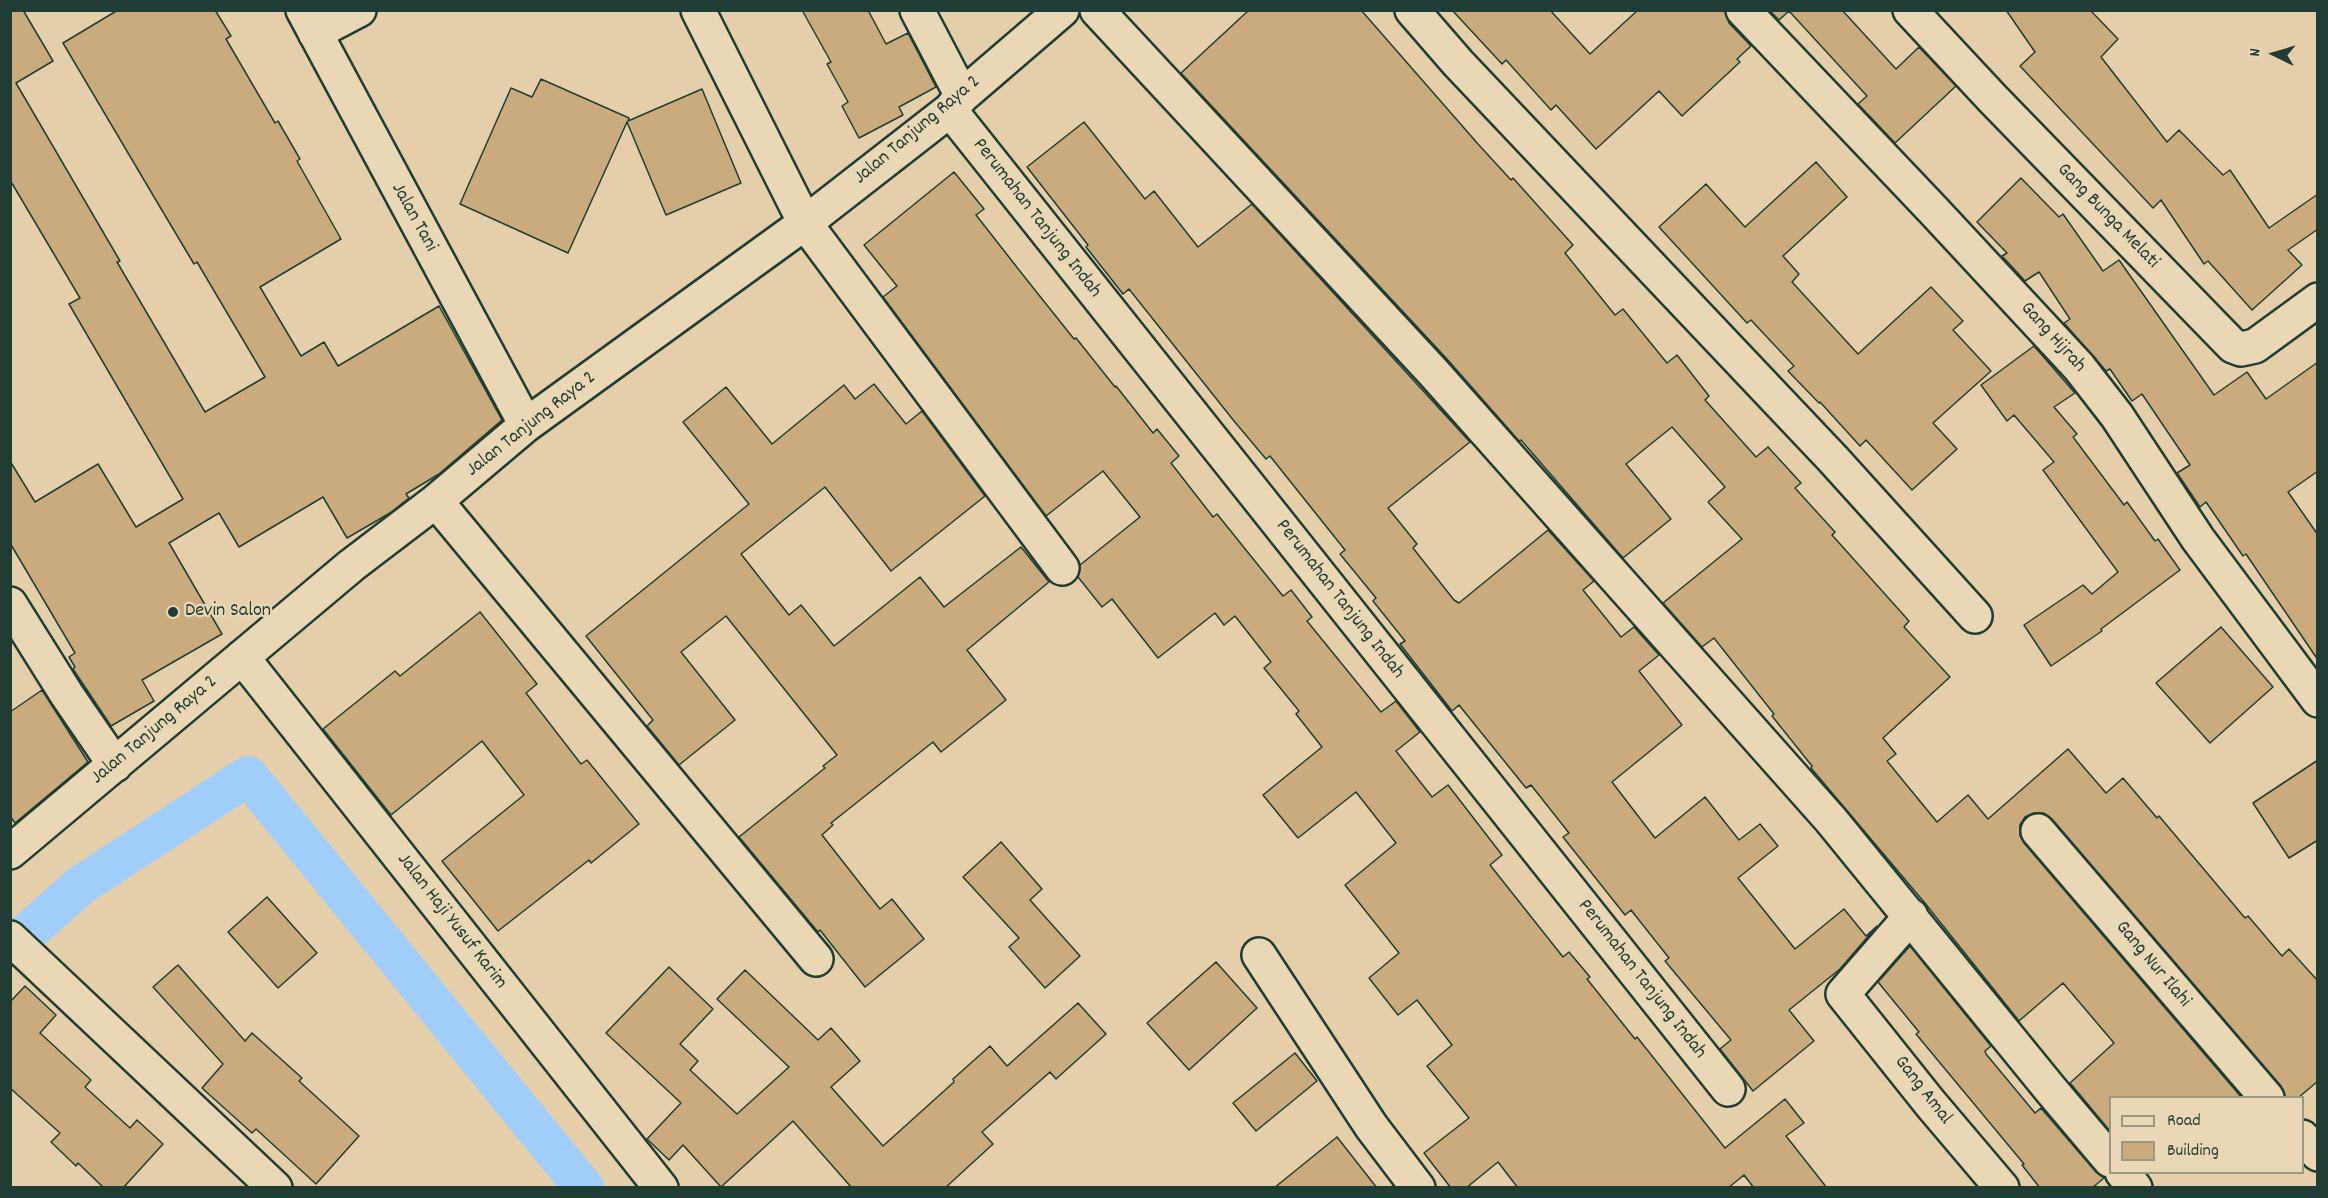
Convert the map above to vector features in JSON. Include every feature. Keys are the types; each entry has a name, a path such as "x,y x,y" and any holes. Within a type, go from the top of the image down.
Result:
{"street":[{"path":"309,22 359,10"},
{"path":"698,10 805,223 1062,568"},
{"name":"Perumahan Tanjung Indah","path":"917,10 956,103 1728,1089"},
{"name":"Jalan Tanjung Raya 2","path":"11,851 352,565 436,501 526,425 805,223 956,103 1062,10"},
{"path":"1097,10 1549,500 1832,820 2050,1090 2109,1159"},
{"path":"1412,10 1458,63 1825,451 1975,616"},
{"name":"Gang Hijrah","path":"1743,10 2079,367 2117,416 2198,538 2318,700"},
{"name":"Gang Bunga Melati","path":"1910,10 1992,99 2233,346 2241,349 2255,346 2314,311"},
{"name":"Jalan Tani","path":"309,22 526,425"},
{"path":"436,501 816,959"},
{"path":"10,604 67,695 115,765"},
{"name":"Jalan Haji Yusuf Karim","path":"242,657 661,1188"},
{"name":"Gang Nur Ilahi","path":"2038,831 2265,1096"},
{"name":"Gang Amal","path":"1911,916 1843,994 2002,1188"},
{"path":"17,945 275,1188"},
{"path":"1259,955 1365,1116 1418,1188"},
{"path":"2304,1139 2318,1154"},
{"path":"2123,1174 2135,1188"}],"building":[{"path":"10,10 23,10 53,61 16,83 205,412 265,377 197,262 194,264 63,43 118,10 215,10 231,36 226,39 275,123 278,121 300,159 297,161 341,239 260,287 301,356 324,342 338,366 439,306 502,420 439,474 406,494 409,498 390,513 347,538 323,497 239,547 219,513 169,543 222,634 142,680 154,701 111,726 73,669 75,667 69,657 75,653 10,543 10,461 35,502 98,464 136,527 183,499 69,304 80,298 10,180"},
{"path":"802,10 868,10 886,44 908,33 936,87 899,107 903,115 859,138 842,106 848,102 827,64 831,62"},
{"path":"1249,10 1361,10 1478,144 1511,180 1513,178 1573,245 1565,253 1615,315 1623,309 1667,363 1677,355 1709,396 1705,400 1756,457 1768,447 1801,483 1795,488 1835,532 1832,535 1909,621 1904,627 1950,677 1883,738 1896,754 1887,761 1937,822 1968,795 1988,819 2068,749 2106,793 2123,778 2157,818 2159,816 2245,918 2248,916 2282,956 2289,949 2318,981 2318,1081 2300,1096 2284,1096 2281,1086 2052,819 2044,813 2034,813 2025,817 2020,825 2020,835 2024,843 2240,1096 2109,1096 2109,1130 2070,1083 2114,1043 2063,983 2019,1021 1924,902 1811,768 1812,766 1772,716 1774,714 1714,638 1702,647 1663,603 1742,539 1708,502 1725,487 1672,427 1626,464 1671,519 1623,558 1521,440 1519,441 1447,359 1181,73"},
{"path":"1452,10 1550,10 1590,54 1638,10 1725,10 1729,23 1751,46 1737,59 1740,62 1682,116 1659,91 1596,149 1556,105 1551,110 1506,60 1502,64"},
{"path":"1769,10 1842,10 1896,69 1919,47 1956,86 1895,143 1858,104 1867,96 1789,11 1779,20"},
{"path":"2006,10 2090,10 2118,39 2101,57 2167,142 2179,130 2223,175 2230,170 2269,228 2318,194 2318,229 2288,250 2302,265 2252,310 2208,261 2204,264 2161,200 2153,208 2020,66 2035,52"},
{"path":"541,79 629,118 628,121 702,89 741,183 666,215 627,122 568,253 460,204 511,88 532,97"},
{"path":"1084,122 1145,199 1154,191 1198,247 1252,204 1470,442 1388,508 1417,544 1413,548 1454,600 1459,603 1548,530 1594,581 1583,590 1621,637 1634,627 1659,655 1639,671 1682,725 1612,782 1655,838 1705,797 1739,840 1760,824 1778,846 1738,878 1795,949 1844,909 1866,936 1877,926 1840,969 1789,1010 1814,1041 1753,1091 1720,1049 1731,1040 1665,961 1669,958 1631,910 1625,915 1563,837 1569,833 1531,785 1526,788 1459,705 1452,711 1400,644 1405,641 1373,601 1376,598 1340,554 1345,550 1270,456 1266,459 1234,421 1129,289 1123,294 1027,167"},
{"path":"1816,162 1847,197 1783,256 1799,274 1792,282 1858,354 1931,287 1963,321 1953,330 1991,371 1933,423 1957,449 1912,490 1866,440 1860,446 1788,371 1794,366 1751,320 1747,323 1659,227 1706,184 1745,227"},
{"path":"954,172 984,209 976,215 1023,275 1153,433 1157,429 1179,456 1171,463 1213,517 1217,514 1283,596 1291,590 1312,617 1307,621 1381,712 1396,701 1420,732 1396,751 1432,797 1448,785 1502,855 1490,865 1563,957 1569,952 1590,977 1587,979 1635,1039 1637,1037 1725,1148 1785,1099 1804,1123 1786,1136 1827,1188 1754,1188 1744,1175 1728,1188 1518,1188 1498,1162 1466,1188 1451,1188 1424,1153 1469,1118 1427,1066 1452,1045 1417,1000 1398,1015 1369,978 1399,953 1345,885 1396,843 1356,792 1298,838 1263,795 1322,747 1296,714 1299,711 1264,668 1271,662 1235,616 1224,625 1215,613 1158,658 1112,599 1102,607 1078,577 1080,565 1140,517 1103,471 1046,516 883,297 897,286 864,245"},
{"path":"2021,178 2059,217 2063,214 2103,271 2119,260 2214,395 2247,372 2266,399 2318,362 2318,471 2288,492 2318,535 2318,660 2246,554 2243,556 2206,502 2200,507 2177,473 2190,465 2142,394 2132,401 2110,369 2106,371 2064,323 2070,319 2039,272 2025,281 2002,256 2007,253 1977,222"},
{"path":"2034,346 2075,393 2054,407 2077,434 2073,437 2124,505 2127,502 2155,541 2158,539 2180,570 2101,629 2102,631 2051,666 2024,625 2083,585 2092,594 2118,572 2043,470 2054,462 2014,415 2007,421 1981,385"},
{"path":"874,384 906,424 922,411 985,496 891,571 825,487 741,554 789,615 801,605 834,646 920,577 944,607 1021,547 1049,582 967,650 1006,700 941,752 933,742 831,823 833,825 822,835 880,909 892,899 924,939 865,987 820,930 818,932 739,837 825,768 823,766 837,755 726,616 681,652 735,720 679,765 647,726 653,720 586,636 749,504 683,422 726,387 772,444 844,385 855,399"},
{"path":"480,612 537,684 526,693 581,764 587,760 639,824 591,863 589,860 498,931 442,861 524,795 482,741 391,815 323,729 395,671 400,676"},
{"path":"2221,627 2273,687 2210,743 2156,683"},
{"path":"42,690 88,762 15,823 10,816 10,712"},
{"path":"2318,760 2318,840 2289,858 2253,803"},
{"path":"1001,842 1042,889 1030,900 1080,956 1045,988 1009,947 1019,938 963,877"},
{"path":"267,897 317,953 278,988 228,932"},
{"path":"1910,946 1991,1046 1985,1051 1986,1054 2035,1113 2041,1108 2096,1172 2104,1178 2092,1188 2040,1188 2022,1165 2024,1164 1916,1034 1919,1032 1878,982"},
{"path":"1216,962 1257,1008 1189,1070 1147,1023"},
{"path":"178,965 245,1041 252,1033 302,1078 299,1081 359,1136 316,1184 256,1129 252,1133 202,1088 223,1064 153,987"},
{"path":"669,967 713,1009 680,1044 698,1061 690,1070 737,1114 789,1067 717,999 745,970 818,1040 831,1028 860,1061 831,1087 883,1146 990,1046 1007,1066 1078,1003 1106,1034 1056,1079 1050,1072 982,1132 993,1144 945,1188 852,1188 793,1121 721,1187 683,1145 669,1160 647,1139 681,1103 606,1033"},
{"path":"25,986 56,1015 40,1033 91,1080 85,1087 130,1128 137,1120 163,1144 123,1188 104,1188 78,1163 76,1166 51,1142 60,1133 10,1088 10,1002"},
{"path":"1295,1053 1317,1081 1256,1131 1233,1103"},
{"path":"1337,1137 1377,1188 1274,1188"}],"waterway":[{"path":"10,948 81,885 248,776 584,1188"}],"place":[{"name":"Devin Salon","path":"173,612"}]}
